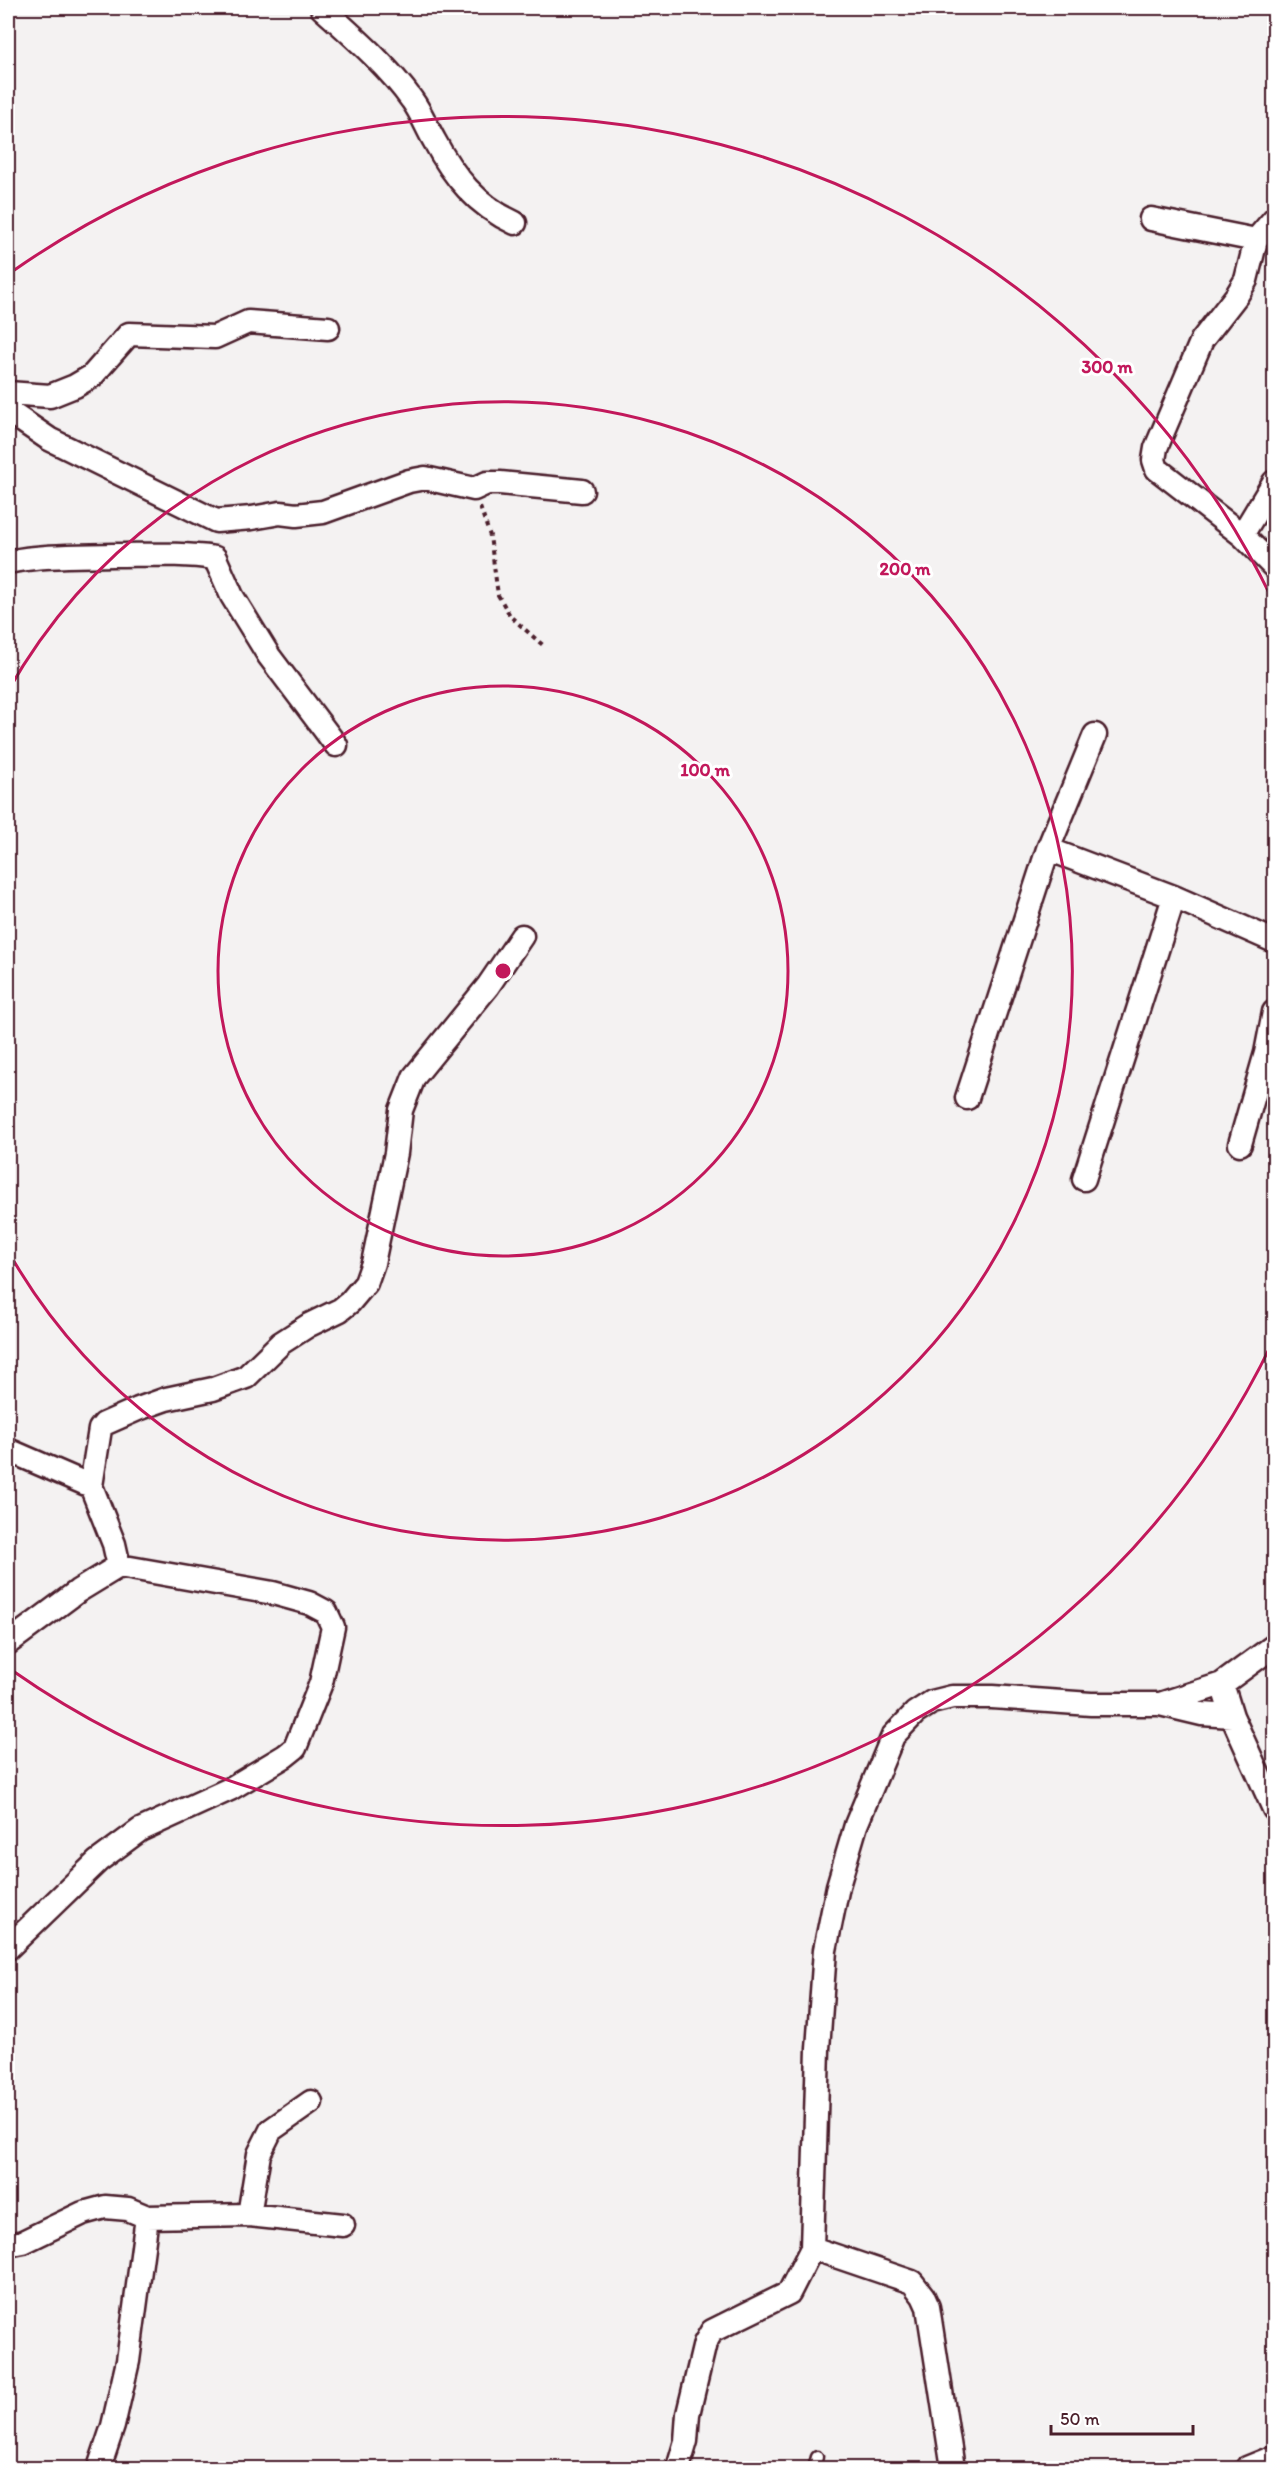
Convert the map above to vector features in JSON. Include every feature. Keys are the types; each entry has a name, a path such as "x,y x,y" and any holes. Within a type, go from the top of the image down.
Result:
{"street":[{"path":"322,8 367,49 411,98 453,172 474,197 500,216 515,223"},
{"path":"1152,219 1256,240"},
{"path":"1275,219 1256,240 1246,280 1226,312 1202,340 1156,448 1154,460 1157,469 1242,535 1275,567"},
{"path":"328,328 248,321 219,337 129,334 92,376 83,381 56,395 43,397 18,394 16,416 49,439 216,521 280,513 296,515 323,512 390,487 425,478 474,489 488,483 500,483 582,491"},
{"path":"1242,535 1275,482"},
{"path":"215,558 221,549 221,537 216,521"},
{"path":"8,562 73,555 160,554 215,558"},
{"path":"215,558 232,596 269,656 336,745"},
{"path":"967,1098 1048,849 1095,735"},
{"path":"1048,849 1173,897 1275,941"},
{"path":"1084,1179 1173,897"},
{"path":"119,1566 114,1544 91,1486 98,1436 104,1424 166,1399 213,1389 246,1377 281,1343 309,1325 340,1311 366,1283 373,1263 389,1193 401,1110 414,1077 488,986 522,936"},
{"path":"1240,1144 1266,1053 1275,1012"},
{"path":"8,1450 91,1486"},
{"path":"8,1643 78,1591 119,1566 273,1593 319,1607 326,1612 333,1627 321,1683 295,1748 230,1789 140,1830 98,1861 8,1948"},
{"path":"1160,1704 1222,1684 1275,1646"},
{"path":"1222,1684 1232,1716 1275,1809"},
{"path":"678,2469 686,2441 688,2414 705,2343 711,2331 789,2293 812,2248 818,2049 825,1950 838,1886 856,1825 893,1736 915,1713 932,1702 951,1697 992,1697 1091,1704 1160,1704 1202,1714 1232,1716"},
{"path":"249,2215 259,2154 271,2130 311,2102"},
{"path":"8,2245 23,2242 83,2213 105,2207 128,2210 147,2217 249,2215 343,2225"},
{"path":"99,2469 113,2426 128,2361 147,2217"},
{"path":"812,2248 912,2282 923,2295 928,2307 952,2469"},
{"path":"1247,2469 1275,2457"}],"lane":[{"path":"814,2469 817,2457"}],"path":[{"path":"474,489 490,536 498,595 511,617 545,647"}]}
